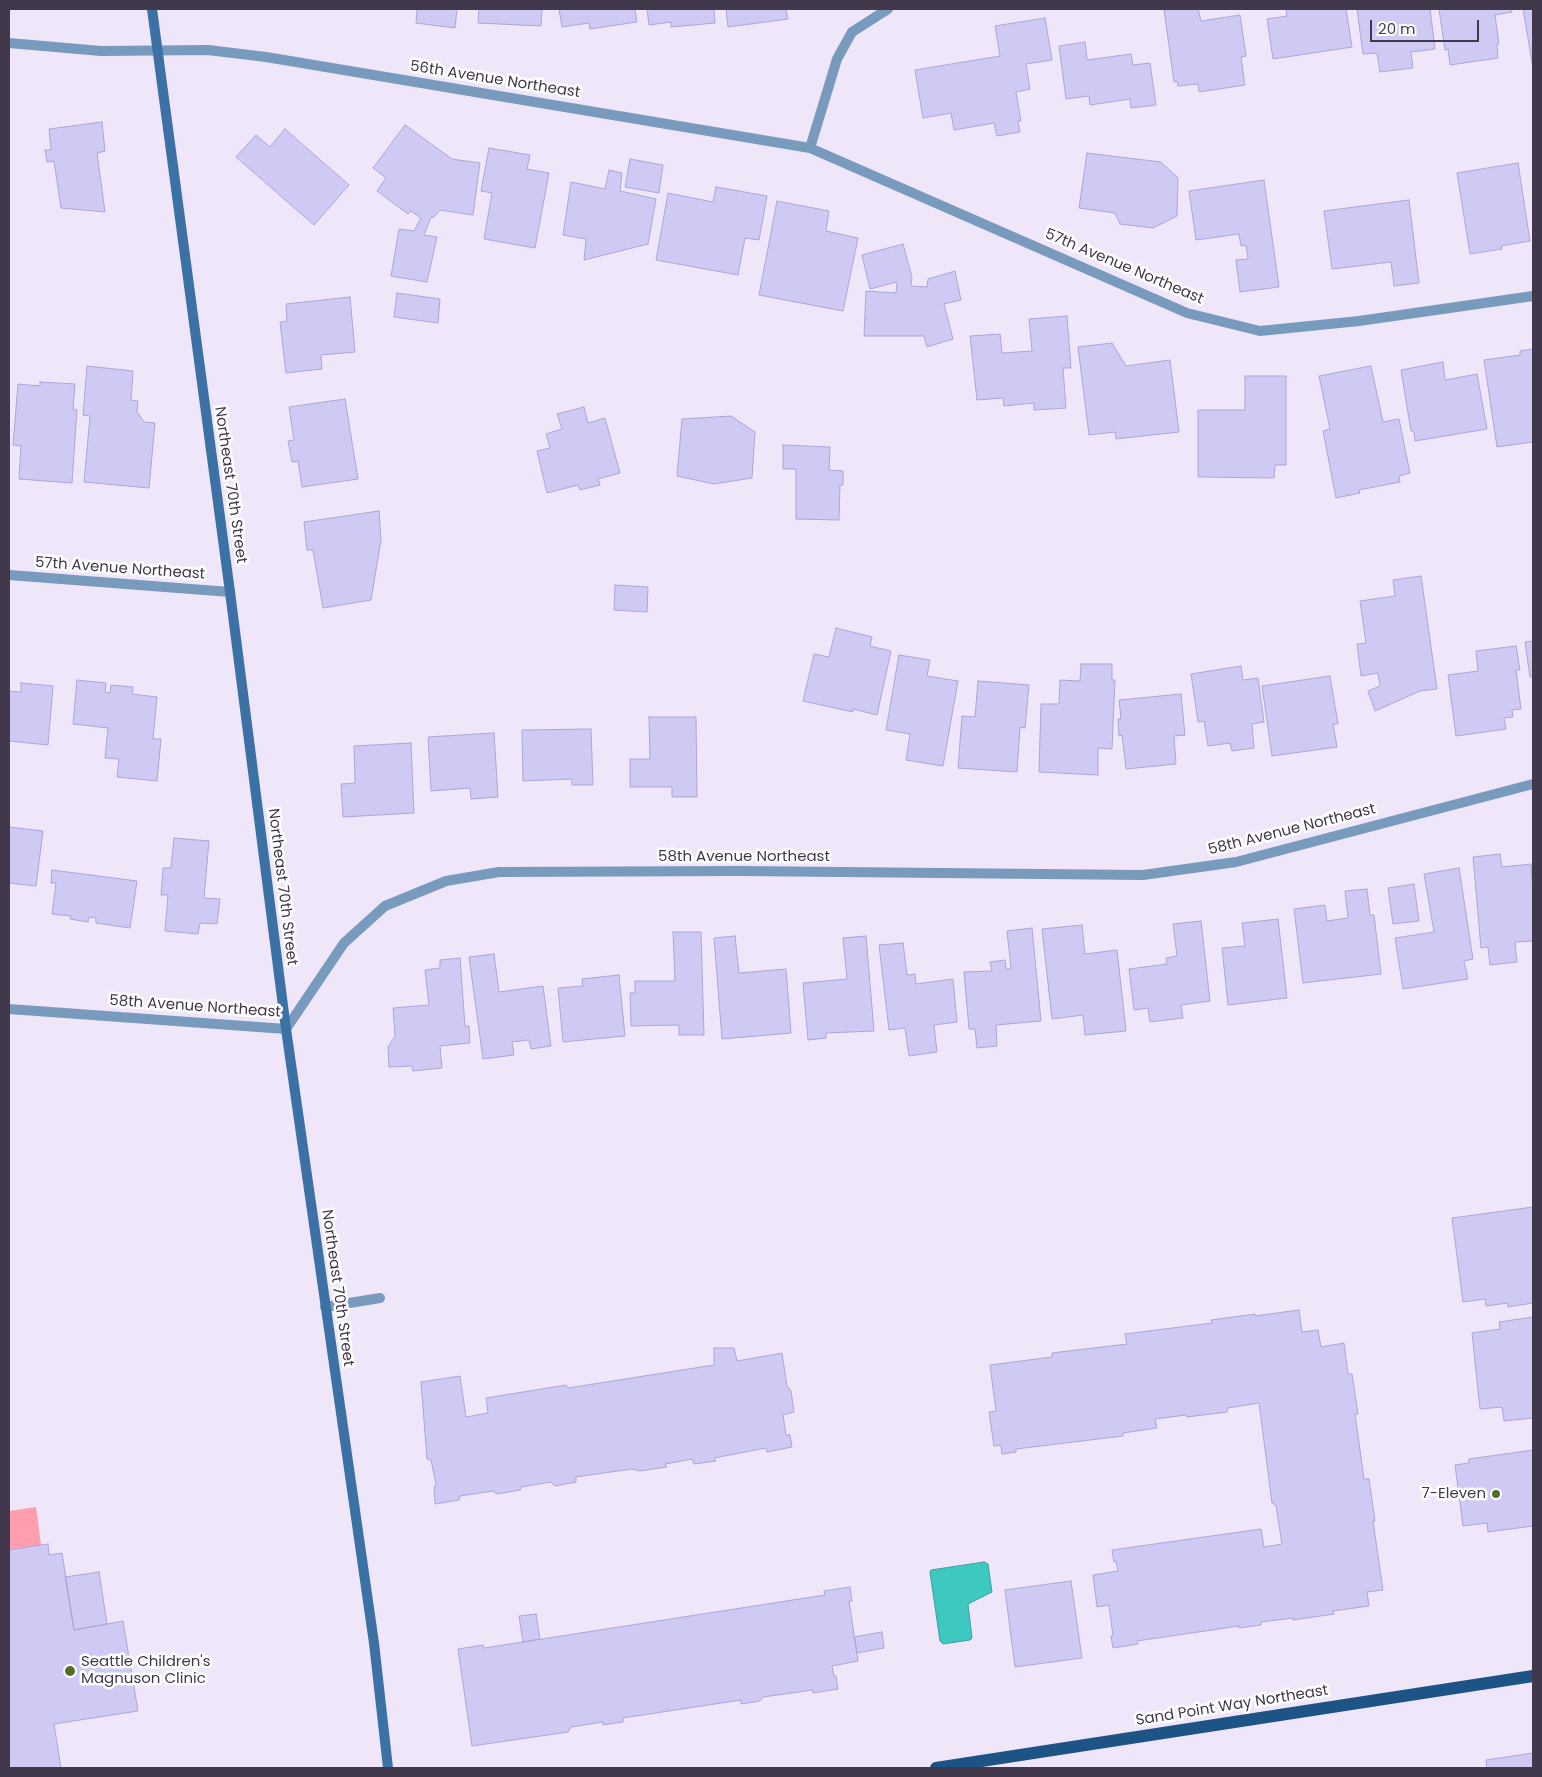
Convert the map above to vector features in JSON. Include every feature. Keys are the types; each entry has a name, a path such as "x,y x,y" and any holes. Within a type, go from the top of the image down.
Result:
{"main road":[{"name":"Northeast 70th Street","path":"152,9 286,1029 374,1644 388,1768"},
{"name":"Sand Point Way Northeast","path":"936,1768 1533,1676"}],"street":[{"path":"810,148 837,59 852,32 888,9"},
{"name":"56th Avenue Northeast","path":"9,43 101,51 208,50 810,148"},
{"name":"57th Avenue Northeast","path":"810,148 1187,313 1260,331 1359,321 1533,296"},
{"name":"57th Avenue Northeast","path":"9,575 230,592"},
{"name":"58th Avenue Northeast","path":"9,1009 286,1029 344,943 385,906 446,881 498,872 1143,875 1236,862 1533,784"},
{"path":"325,1307 380,1298"}],"shaded area":[{"path":"36,1507 41,1545 9,1550 9,1511"},
{"path":"984,1562 988,1564 992,1592 968,1604 972,1638 970,1640 943,1644 940,1641 931,1570"}],"building":[{"path":"417,9 457,9 455,28 416,23"},
{"path":"479,9 542,9 541,26 478,23"},
{"path":"559,9 635,9 637,22 590,29 589,23 562,27"},
{"path":"647,9 714,9 715,23 671,27 671,22 649,25"},
{"path":"726,9 786,9 788,19 728,27"},
{"path":"1198,9 1201,21 1240,15 1246,56 1241,57 1245,85 1199,92 1198,84 1178,86 1177,81 1174,82 1164,10"},
{"path":"1286,9 1346,9 1352,47 1273,59 1267,19 1287,16"},
{"path":"1357,9 1430,9 1435,49 1411,52 1413,68 1380,72 1377,53 1363,54"},
{"path":"1439,9 1511,9 1512,12 1495,15 1499,44 1497,44 1498,58 1450,65 1448,49 1445,50"},
{"path":"1523,9 1533,9 1533,68"},
{"path":"1045,18 1052,60 1026,64 1030,89 1016,92 1021,121 1018,121 1020,132 997,136 994,123 954,130 951,113 923,118 915,70 1000,56 995,26"},
{"path":"1085,42 1087,60 1131,54 1133,65 1150,63 1156,105 1131,108 1130,99 1090,105 1089,96 1066,99 1059,46"},
{"path":"102,122 105,151 97,153 105,212 61,208 54,161 47,162 45,150 51,150 49,129"},
{"path":"405,125 452,159 480,163 473,215 440,210 434,217 431,217 424,235 437,237 427,282 391,276 399,229 414,231 421,218 411,211 408,214 377,191 386,178 373,168"},
{"path":"285,129 349,185 314,225 236,157 256,135 270,147"},
{"path":"489,148 530,155 527,169 549,173 535,248 484,239 492,193 481,191"},
{"path":"1087,153 1161,162 1178,178 1177,216 1153,228 1120,224 1115,213 1079,208"},
{"path":"630,159 663,165 659,193 625,187"},
{"path":"1518,163 1530,241 1501,246 1502,249 1470,254 1457,173"},
{"path":"609,170 622,173 620,191 656,199 648,244 584,260 586,239 563,235 571,182 605,189"},
{"path":"1264,180 1279,287 1240,292 1236,260 1248,259 1246,245 1241,246 1239,234 1196,240 1189,191"},
{"path":"716,187 767,196 759,240 745,238 738,275 656,260 668,193 713,202"},
{"path":"1409,200 1419,283 1394,286 1391,262 1332,269 1324,211"},
{"path":"777,201 829,211 826,231 858,238 843,311 759,295"},
{"path":"903,244 912,277 911,286 927,287 928,279 955,271 961,300 944,304 953,339 927,347 924,336 864,336 866,291 896,293 897,282 870,289 862,255"},
{"path":"397,293 440,299 438,323 394,317"},
{"path":"350,297 355,352 321,355 322,369 286,373 280,322 287,321 286,304"},
{"path":"1067,316 1071,368 1063,368 1066,408 1034,410 1034,403 1004,406 1003,398 977,400 970,336 1000,334 1002,353 1032,351 1029,319"},
{"path":"1112,343 1126,366 1170,360 1179,432 1116,439 1115,432 1089,435 1078,347"},
{"path":"1533,349 1533,442 1497,447 1484,360 1520,355 1520,351"},
{"path":"1443,362 1445,380 1477,374 1487,429 1415,441 1414,432 1411,431 1401,370"},
{"path":"87,366 133,371 131,400 138,401 137,412 144,422 155,423 149,488 84,482 90,416 83,415"},
{"path":"1371,366 1383,422 1399,419 1410,473 1399,476 1400,482 1359,490 1360,493 1336,498 1323,431 1330,429 1319,376"},
{"path":"1245,376 1286,376 1286,465 1275,465 1274,478 1198,477 1198,410 1245,410"},
{"path":"40,382 75,384 73,409 77,410 72,483 19,479 21,446 13,445 18,384 40,386"},
{"path":"345,399 358,479 302,487 298,461 292,462 288,441 294,440 289,407"},
{"path":"584,407 588,423 605,418 620,473 598,479 600,485 580,490 578,485 547,493 537,451 550,448 546,434 562,429 557,414"},
{"path":"731,416 755,432 752,478 714,484 677,476 682,419"},
{"path":"783,445 830,447 829,470 843,471 843,485 840,485 839,520 796,519 796,469 783,469"},
{"path":"379,511 381,540 371,600 323,608 313,550 307,550 304,522"},
{"path":"1421,576 1437,689 1420,691 1375,711 1368,691 1380,686 1378,673 1361,676 1357,644 1366,643 1360,601 1395,596 1393,580"},
{"path":"615,585 648,587 647,612 614,610"},
{"path":"836,628 872,637 870,646 891,651 877,715 853,709 853,712 803,701 814,654 829,657"},
{"path":"1533,641 1533,677 1530,677 1525,642"},
{"path":"1516,646 1520,670 1516,670 1521,709 1512,710 1513,717 1504,718 1506,729 1456,736 1448,675 1478,671 1476,651"},
{"path":"899,655 930,660 927,676 958,681 943,766 906,760 910,734 886,730"},
{"path":"1081,664 1112,664 1112,680 1115,680 1112,749 1098,748 1098,775 1039,772 1041,704 1059,704 1060,680 1080,681"},
{"path":"1241,666 1243,680 1258,678 1264,722 1252,724 1254,748 1232,751 1230,743 1208,746 1204,721 1198,722 1191,674"},
{"path":"1330,676 1338,724 1333,724 1337,747 1272,756 1262,686"},
{"path":"77,680 106,683 105,692 110,693 111,685 133,687 132,694 157,697 153,739 161,739 157,781 117,777 119,759 105,758 108,728 73,724"},
{"path":"978,681 1029,685 1025,728 1020,727 1017,772 958,768 962,716 975,717"},
{"path":"21,683 53,686 48,745 9,741 9,691 21,692"},
{"path":"1181,694 1185,735 1174,736 1176,764 1126,769 1122,735 1119,736 1118,719 1121,719 1119,700"},
{"path":"649,717 696,717 697,797 672,797 672,787 630,787 630,759 650,759"},
{"path":"591,729 593,785 572,785 572,779 523,781 522,730"},
{"path":"494,733 498,797 471,799 470,788 431,791 428,737"},
{"path":"411,743 414,813 343,817 341,784 355,783 354,746"},
{"path":"9,827 43,831 36,886 9,883"},
{"path":"174,838 209,841 204,898 220,899 217,924 200,923 198,934 165,931 168,895 161,895 163,868 171,868"},
{"path":"1500,854 1502,867 1531,864 1533,941 1515,942 1517,962 1490,965 1488,947 1481,948 1473,857"},
{"path":"1459,868 1473,959 1464,961 1468,979 1403,989 1395,938 1434,932 1424,874"},
{"path":"52,870 137,881 130,928 96,923 96,918 89,917 88,922 70,919 71,916 52,914 56,883 51,883"},
{"path":"1414,884 1419,921 1393,924 1388,888"},
{"path":"1367,889 1370,915 1374,915 1381,974 1303,983 1294,909 1325,905 1327,921 1348,918 1345,891"},
{"path":"1278,919 1287,998 1228,1005 1222,948 1245,946 1242,923"},
{"path":"1201,921 1210,1001 1181,1005 1183,1018 1150,1022 1148,1008 1134,1010 1129,969 1167,964 1166,958 1177,956 1173,924"},
{"path":"1082,925 1085,954 1117,950 1126,1031 1085,1035 1083,1015 1052,1019 1042,929"},
{"path":"1032,928 1041,1021 996,1025 997,1046 977,1048 975,1029 969,1029 964,972 992,971 990,962 1005,960 1006,969 1011,969 1007,931"},
{"path":"673,932 701,932 704,1035 679,1035 679,1025 631,1026 630,993 635,993 635,981 675,981"},
{"path":"735,936 739,973 786,969 791,1033 722,1039 714,938"},
{"path":"866,936 874,1031 826,1033 826,1038 808,1040 803,983 847,979 843,938"},
{"path":"903,943 907,975 915,974 916,984 953,979 957,1022 934,1025 937,1052 909,1056 905,1028 889,1030 879,945"},
{"path":"494,954 499,992 543,986 551,1046 531,1049 529,1040 512,1042 514,1055 483,1059 469,957"},
{"path":"460,958 465,1026 469,1026 470,1043 440,1046 442,1068 413,1071 412,1066 389,1067 388,1047 395,1036 393,1008 429,1005 425,970 440,968 440,960"},
{"path":"619,975 625,1036 563,1042 558,988 583,986 582,979"},
{"path":"1533,1207 1533,1303 1508,1307 1508,1303 1486,1306 1485,1299 1463,1302 1452,1218"},
{"path":"1299,1310 1302,1332 1318,1330 1321,1347 1344,1343 1348,1374 1352,1374 1358,1414 1355,1414 1364,1479 1369,1479 1383,1590 1367,1592 1369,1606 1333,1611 1334,1614 1261,1622 1261,1625 1239,1628 1239,1626 1137,1641 1138,1644 1113,1648 1109,1605 1097,1607 1093,1575 1118,1571 1112,1550 1261,1529 1264,1547 1282,1544 1276,1506 1272,1503 1259,1403 1228,1408 1227,1412 1155,1419 1157,1428 1123,1433 1123,1436 1016,1449 1016,1452 1002,1454 1001,1445 994,1446 989,1412 996,1411 990,1365 1052,1357 1052,1353 1127,1344 1125,1334 1212,1323 1211,1320"},
{"path":"1533,1317 1533,1418 1504,1421 1502,1407 1480,1409 1472,1333 1500,1329 1499,1322"},
{"path":"714,1348 734,1348 737,1361 782,1353 787,1386 791,1391 794,1412 783,1415 786,1435 790,1435 792,1447 767,1452 766,1448 714,1458 716,1461 694,1464 692,1459 665,1464 667,1467 640,1471 632,1469 576,1477 576,1482 555,1486 551,1482 521,1487 520,1490 497,1494 493,1491 460,1496 459,1500 435,1504 434,1488 436,1484 431,1460 427,1459 421,1382 460,1376 466,1417 488,1413 486,1398 566,1385 568,1388 714,1365"},
{"name":"7-Eleven","path":"1533,1450 1533,1526 1488,1532 1487,1523 1463,1526 1455,1465 1469,1463 1469,1459"},
{"name":"Seattle Children's Magnuson Clinic","path":"48,1544 49,1555 62,1553 74,1630 123,1621 138,1711 54,1724 61,1768 9,1768 9,1550"},
{"path":"99,1572 107,1624 74,1630 65,1577"},
{"path":"1071,1581 1082,1658 1015,1667 1005,1590"},
{"path":"850,1587 852,1601 849,1601 858,1661 832,1666 838,1689 813,1693 813,1690 763,1697 760,1701 741,1704 741,1700 623,1718 623,1722 603,1725 603,1722 571,1727 568,1732 472,1746 458,1649 483,1645 484,1648 825,1595 824,1591"},
{"path":"536,1614 540,1639 523,1642 519,1616"},
{"path":"882,1632 884,1648 857,1653 854,1637"},
{"path":"1533,1753 1533,1768 1487,1768 1486,1760"}],"place":[{"name":"7-Eleven","path":"1496,1494"},
{"name":"Seattle Children's Magnuson Clinic","path":"70,1671"}]}
